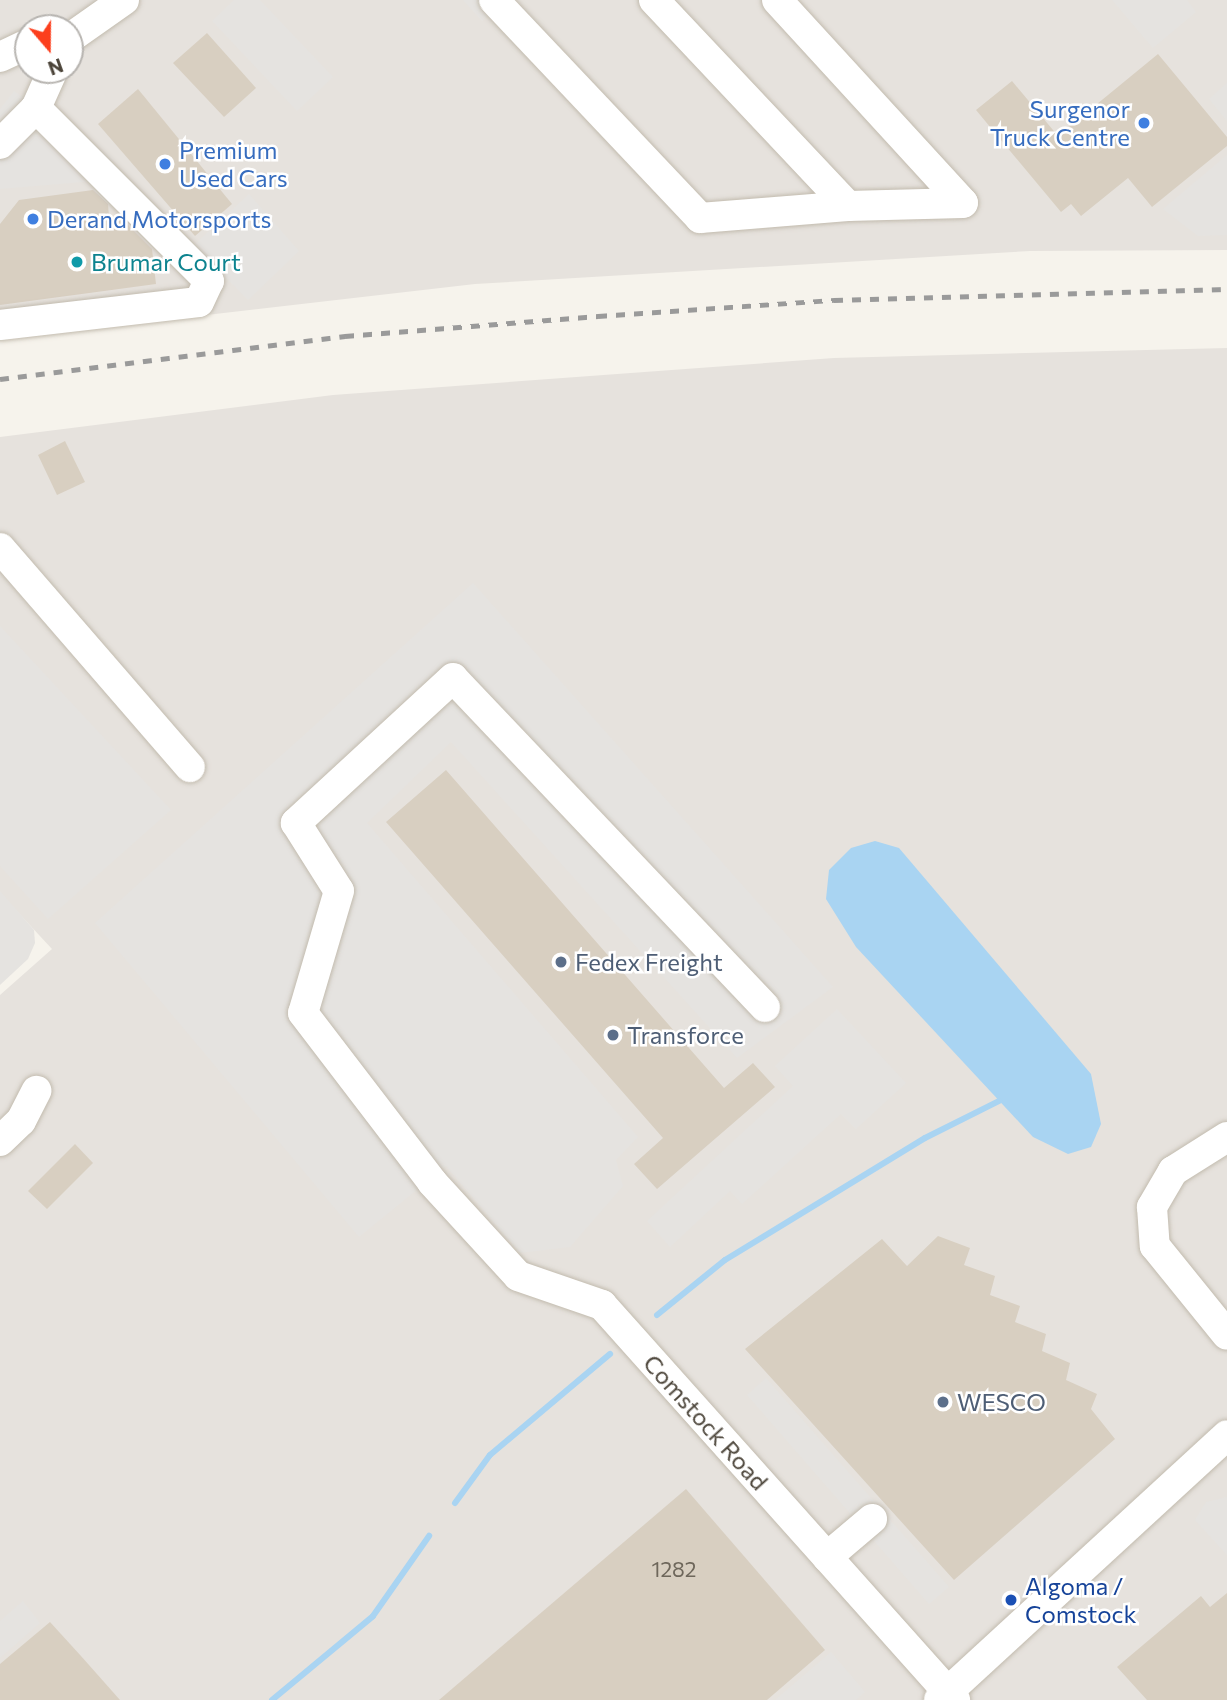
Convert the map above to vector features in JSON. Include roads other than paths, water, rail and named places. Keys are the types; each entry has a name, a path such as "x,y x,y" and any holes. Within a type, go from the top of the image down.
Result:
{"street":[{"path":"84,28 124,0"},
{"path":"494,0 699,218 848,206 962,203 777,0"},
{"path":"654,0 848,206"},
{"path":"0,144 36,108 47,84"},
{"path":"0,325 199,302 209,281 36,108"},
{"path":"0,548 190,767"},
{"name":"Comstock Road","path":"765,1007 453,678 296,823 339,891 303,1013 432,1182 518,1276 602,1305 827,1557 947,1697"},
{"path":"0,1141 21,1121 36,1091"},
{"path":"1227,1137 1173,1171 1152,1207 1155,1246 1227,1335"},
{"path":"947,1697 1227,1435"},
{"path":"827,1557 872,1519"}],"water":[{"path":"875,841 899,848 1091,1074 1101,1124 1091,1147 1068,1154 1033,1137 856,947 826,899 829,870 851,848"}],"waterway":[{"path":"657,1315 725,1260 925,1138 999,1101"},
{"path":"455,1503 490,1455 610,1354"},
{"path":"272,1700 373,1616 429,1536"}],"railway":[{"path":"0,379 345,336 598,316 834,300 1227,289"}],"place":[{"name":"Surgenor Truck Centre","path":"1144,123"},
{"name":"Premium Used Cars","path":"165,164"},
{"name":"Derand Motorsports","path":"33,219"},
{"name":"Brumar Court","path":"77,262"},
{"name":"Fedex Freight","path":"561,962"},
{"name":"Transforce","path":"613,1035"},
{"name":"WESCO","path":"943,1402"},
{"name":"Algoma / Comstock","path":"1011,1600"}]}
